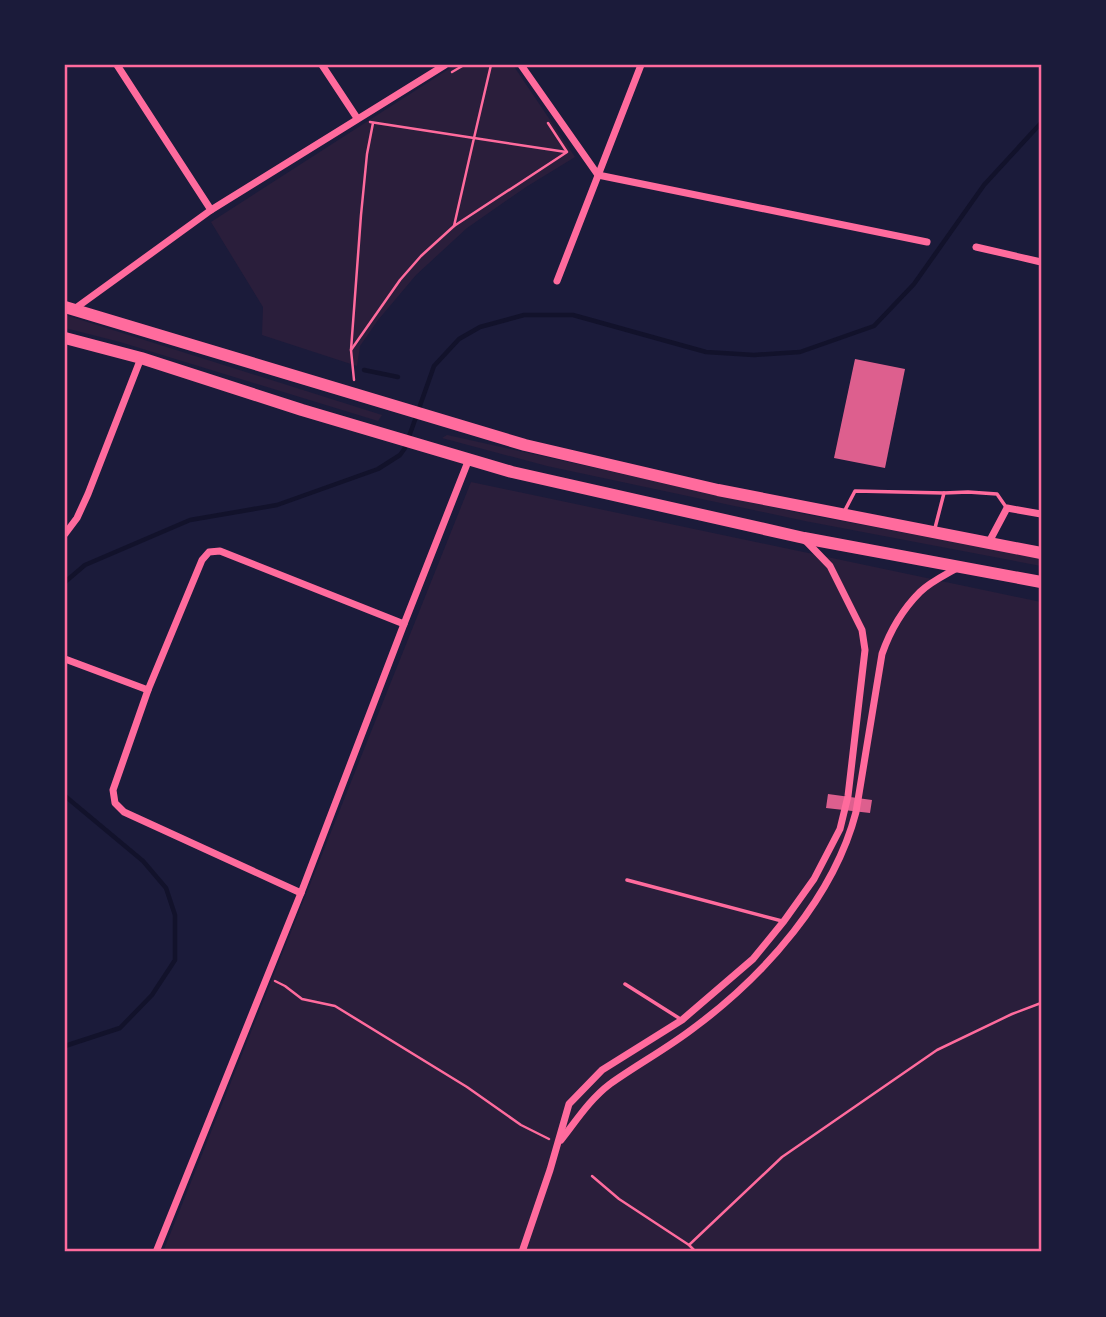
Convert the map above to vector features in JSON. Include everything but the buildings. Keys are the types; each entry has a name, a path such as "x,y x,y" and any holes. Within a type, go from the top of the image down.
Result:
{"main road":[{"path":"69,309 525,445 718,491 1041,553"},
{"path":"65,338 141,358 302,410 512,472 804,538 1041,582"}],"street":[{"path":"117,65 211,210"},
{"path":"322,65 357,118"},
{"path":"69,309 211,210 445,65"},
{"path":"521,65 598,174 927,242"},
{"path":"557,281 641,65"},
{"path":"976,247 1041,262"},
{"path":"65,534 77,518 88,494 141,358"},
{"path":"156,1252 301,893 469,460"},
{"path":"989,542 1007,508 1041,514"},
{"path":"522,1252 559,1144 569,1104 602,1070 682,1020 753,959 814,879 840,829 848,796 866,650 862,630 830,566 804,538"},
{"path":"301,893 124,812 115,803 113,790 148,690 202,560 209,552 220,551 404,624"},
{"path":"559,1144 589,1104 609,1085 700,1023 759,972 825,887 850,833 856,811 882,654 888,636 898,618 921,591 957,568"},
{"path":"65,659 148,690"},
{"path":"782,924 790,934"},
{"path":"689,1013 700,1023"}],"lane":[{"path":"843,514 855,491 997,494 1007,508"},
{"path":"934,531 944,494"},
{"path":"627,880 782,924"},
{"path":"625,984 682,1020"}],"path":[{"path":"454,226 491,65"},
{"path":"545,119 567,152"},
{"path":"355,395 351,350 361,215 372,123 567,152"},
{"path":"351,350 400,280 421,256 454,226 567,152"},
{"path":"267,977 302,999 335,1006 456,1080 521,1125 559,1144"},
{"path":"689,1245 782,1157 937,1050 1041,1003"},
{"path":"592,1177 696,1252"}],"shaded area":[{"path":"455,65 513,65 575,157 467,228 416,275 360,346 357,366 262,335 263,307 211,222"},
{"path":"65,315 382,415 378,421 120,342 65,328"},
{"path":"447,435 804,514 1041,558 1041,566 805,521 547,466 442,438"},
{"path":"471,482 1041,602 1041,1252 163,1252"}],"waterway":[{"path":"65,582 85,565 190,520 277,505 378,469 400,455 405,448 434,366 459,339 480,327 524,315 573,315 706,352 754,355 800,352 874,326 914,284 984,185 1041,123"},
{"path":"364,370 398,377"},
{"path":"65,796 143,861 166,888 175,915 175,960 152,995 120,1028 65,1046"}]}
